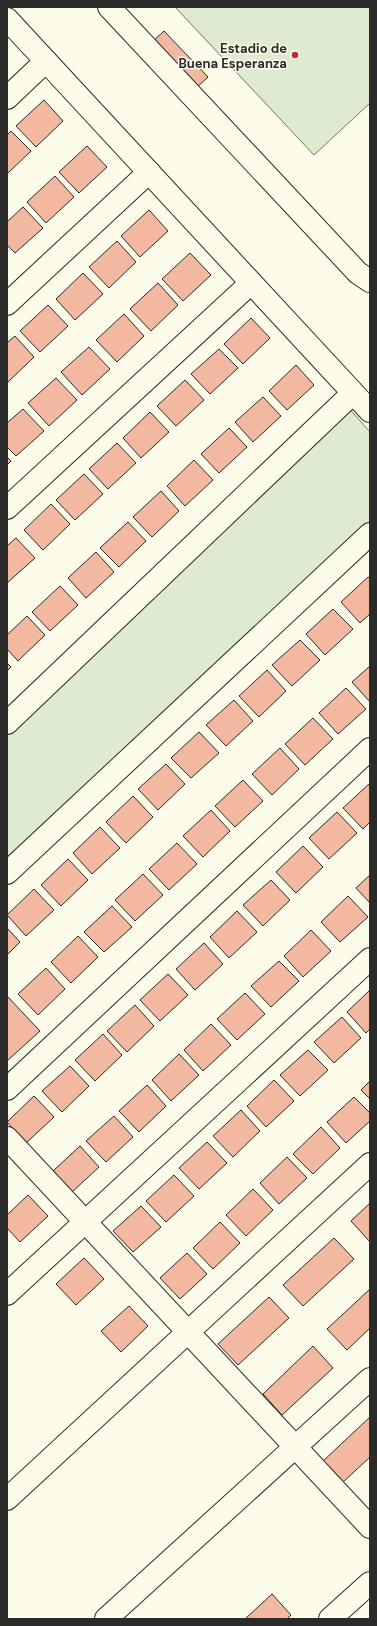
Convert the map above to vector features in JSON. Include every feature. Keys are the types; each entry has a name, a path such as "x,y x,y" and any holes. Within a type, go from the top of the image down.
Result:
{"street":[{"path":"109,7 358,272 370,281"},
{"path":"7,19 370,411"},
{"path":"7,98 46,61"},
{"path":"7,304 149,172"},
{"path":"7,508 251,283"},
{"path":"7,723 353,393"},
{"path":"7,873 370,534"},
{"path":"7,1089 370,749"},
{"path":"7,1294 370,959"},
{"path":"7,1138 370,1527"},
{"path":"7,1499 370,1164"},
{"path":"106,1619 370,1379"},
{"path":"330,1619 370,1583"}],"green space":[{"name":"Estadio de Buena Esperanza","path":"175,7 370,7 370,103 314,155"},
{"path":"346,405 370,432 370,521 7,863 7,722"}],"building":[{"path":"164,31 208,77 196,88 152,42"},
{"path":"44,100 63,121 36,147 16,126"},
{"path":"11,131 31,151 7,174 7,135"},
{"path":"87,146 107,167 79,193 59,172"},
{"path":"55,176 74,197 46,223 27,202"},
{"path":"23,207 43,228 15,253 7,245 7,222"},
{"path":"149,210 168,231 140,257 121,236"},
{"path":"117,241 136,262 109,288 89,267"},
{"path":"190,253 211,275 183,301 162,279"},
{"path":"83,273 103,294 75,320 56,299"},
{"path":"158,283 178,305 151,331 130,309"},
{"path":"48,305 68,326 40,352 20,331"},
{"path":"124,314 144,336 117,362 96,340"},
{"path":"251,318 270,338 243,364 224,344"},
{"path":"15,336 34,357 7,383 7,343"},
{"path":"89,347 110,369 82,395 61,372"},
{"path":"219,349 238,368 210,394 191,374"},
{"path":"296,365 314,385 287,410 269,391"},
{"path":"56,378 77,400 49,426 28,403"},
{"path":"185,380 204,400 176,426 157,406"},
{"path":"263,397 281,416 253,442 235,422"},
{"path":"23,409 44,431 16,456 7,447 7,423"},
{"path":"150,412 169,432 141,458 123,438"},
{"path":"229,428 247,447 219,473 201,454"},
{"path":"117,443 136,463 108,489 89,469"},
{"path":"7,457 11,461 7,465"},
{"path":"194,460 213,480 185,506 167,486"},
{"path":"84,474 103,494 75,520 56,500"},
{"path":"161,491 179,511 152,537 133,517"},
{"path":"51,504 70,524 43,550 24,530"},
{"path":"128,522 146,541 119,567 100,548"},
{"path":"16,538 35,558 7,583 7,546"},
{"path":"96,552 114,572 86,598 68,578"},
{"path":"368,577 370,578 370,614 360,623 341,602"},
{"path":"60,586 78,605 50,631 32,612"},
{"path":"333,609 353,629 325,655 306,634"},
{"path":"27,616 45,635 18,661 7,649 7,635"},
{"path":"300,640 320,660 292,686 272,665"},
{"path":"7,663 11,667 7,671"},
{"path":"370,666 370,702 352,682"},
{"path":"267,670 286,691 259,717 239,696"},
{"path":"346,688 366,709 338,734 319,713"},
{"path":"234,700 253,721 226,746 206,725"},
{"path":"313,718 333,739 305,765 285,744"},
{"path":"199,732 219,753 191,778 171,758"},
{"path":"280,748 299,769 272,795 252,774"},
{"path":"166,764 185,784 158,810 138,789"},
{"path":"243,780 263,801 235,827 215,806"},
{"path":"370,783 370,822 363,829 343,808"},
{"path":"133,796 153,817 126,843 106,822"},
{"path":"211,810 230,831 203,857 183,836"},
{"path":"337,812 357,833 329,859 309,838"},
{"path":"100,827 120,848 92,874 73,853"},
{"path":"177,843 197,864 169,890 149,869"},
{"path":"303,846 323,867 296,893 276,872"},
{"path":"68,859 88,880 61,906 41,885"},
{"path":"143,874 163,895 135,921 115,900"},
{"path":"370,875 370,903 356,888"},
{"path":"271,880 290,900 263,926 243,905"},
{"path":"34,889 54,910 26,936 7,915"},
{"path":"348,896 368,917 340,942 321,922"},
{"path":"112,906 132,927 104,952 84,932"},
{"path":"237,911 257,932 229,958 210,937"},
{"path":"7,928 20,942 7,955"},
{"path":"311,930 331,951 303,977 284,956"},
{"path":"78,936 98,957 71,983 51,962"},
{"path":"204,943 223,964 195,990 176,969"},
{"path":"279,961 299,981 271,1007 251,986"},
{"path":"46,968 65,989 38,1015 18,994"},
{"path":"168,974 188,995 160,1021 140,1000"},
{"path":"370,990 370,1029 366,1033 347,1012"},
{"path":"245,993 265,1014 237,1040 217,1019"},
{"path":"7,996 40,1031 7,1061"},
{"path":"135,1005 154,1026 127,1052 107,1031"},
{"path":"342,1017 361,1038 334,1063 314,1042"},
{"path":"211,1024 231,1045 203,1071 184,1050"},
{"path":"103,1034 122,1055 95,1081 75,1060"},
{"path":"308,1050 328,1070 300,1096 280,1075"},
{"path":"179,1054 199,1075 171,1101 152,1080"},
{"path":"70,1066 89,1086 62,1112 42,1091"},
{"path":"274,1080 294,1101 266,1127 247,1106"},
{"path":"370,1081 370,1099 361,1090"},
{"path":"147,1085 166,1106 139,1132 119,1111"},
{"path":"34,1096 54,1117 26,1143 7,1122"},
{"path":"354,1097 370,1113 370,1121 346,1143 327,1122"},
{"path":"241,1110 260,1131 233,1157 213,1136"},
{"path":"114,1116 133,1137 106,1162 86,1141"},
{"path":"321,1127 340,1148 313,1174 293,1154"},
{"path":"207,1142 227,1163 199,1189 179,1168"},
{"path":"80,1146 99,1167 71,1193 52,1172"},
{"path":"287,1157 307,1178 279,1204 260,1183"},
{"path":"174,1175 194,1196 166,1222 146,1201"},
{"path":"253,1189 273,1210 246,1236 226,1215"},
{"path":"28,1195 48,1216 20,1242 7,1228 7,1215"},
{"path":"370,1203 370,1242 351,1221"},
{"path":"141,1206 161,1227 133,1252 113,1231"},
{"path":"220,1222 240,1243 213,1269 193,1248"},
{"path":"334,1238 354,1259 303,1306 283,1285"},
{"path":"187,1253 207,1274 180,1299 160,1278"},
{"path":"84,1258 104,1279 76,1305 56,1284"},
{"path":"370,1289 370,1328 347,1350 327,1329"},
{"path":"269,1297 289,1318 238,1365 218,1344"},
{"path":"129,1306 148,1326 121,1352 101,1331"},
{"path":"313,1346 333,1368 282,1415 263,1394"},
{"path":"370,1417 370,1457 342,1483 322,1462"},
{"path":"272,1594 291,1615 287,1619 245,1619"}],"place":[{"name":"Estadio de Buena Esperanza","path":"295,55"}]}
